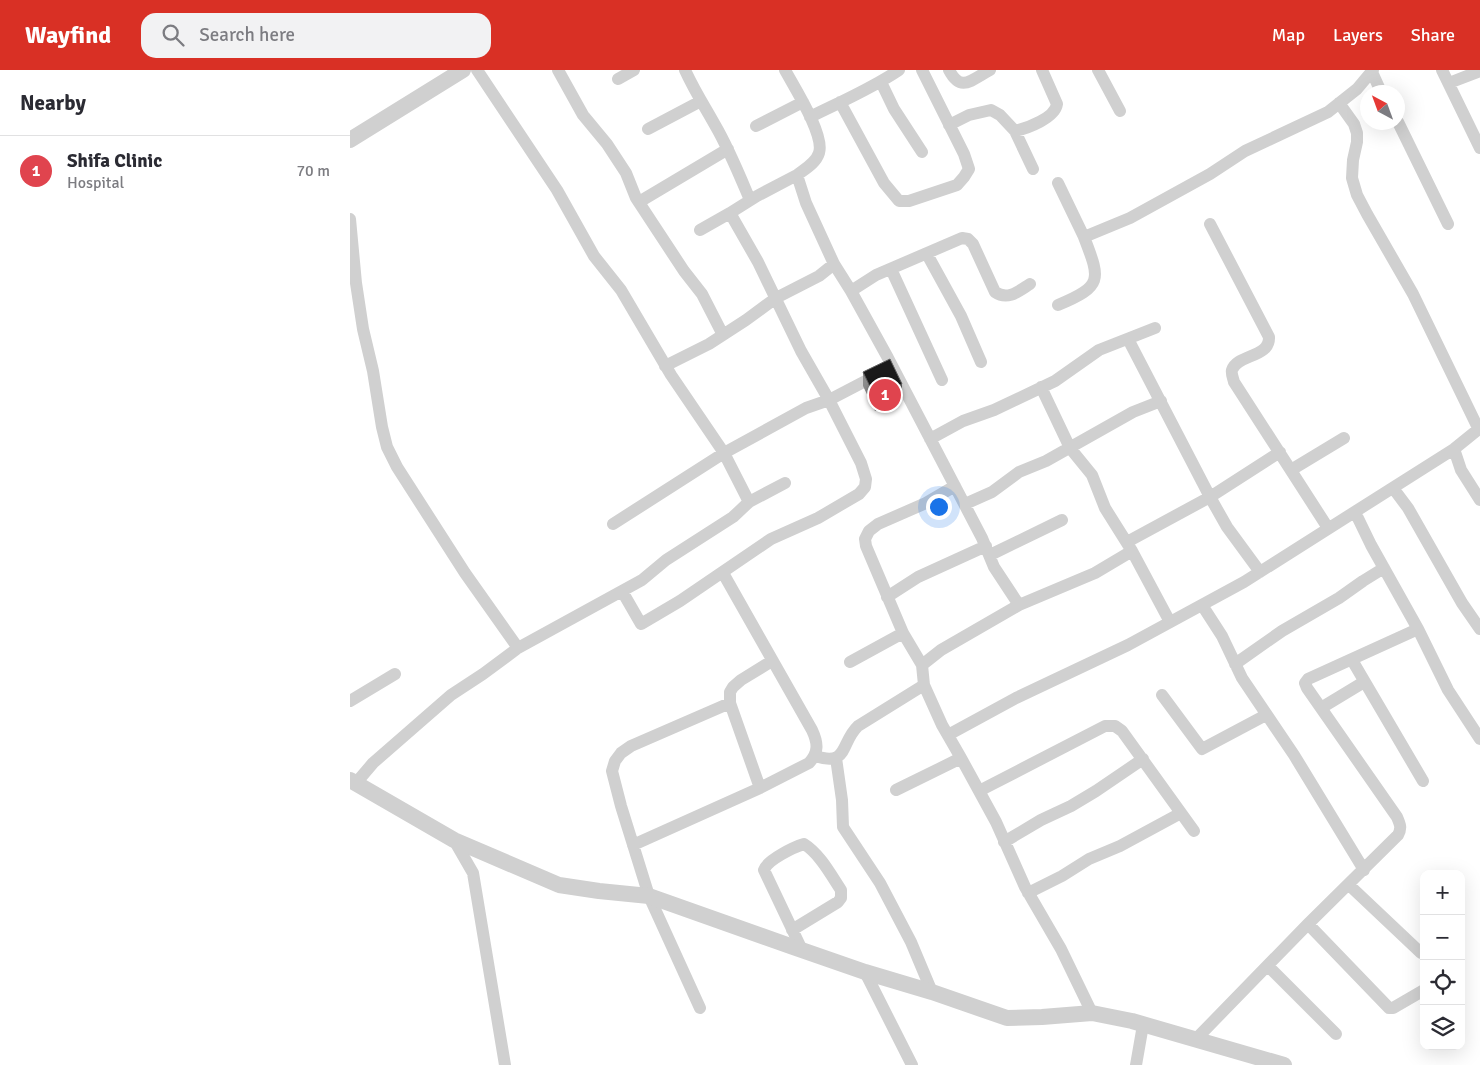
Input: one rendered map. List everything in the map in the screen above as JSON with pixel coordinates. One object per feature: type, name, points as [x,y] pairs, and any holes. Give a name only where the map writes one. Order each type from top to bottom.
[{"type":"street","points":[[350,140],[463,70]]},
{"type":"street","points":[[477,70],[557,190],[594,256],[621,290],[665,366],[724,453],[749,502]]},
{"type":"street","points":[[558,70],[583,115],[626,173],[639,202],[684,271],[702,294],[723,335]]},
{"type":"street","points":[[618,80],[634,70]]},
{"type":"street","points":[[685,70],[693,88],[728,149],[750,200]]},
{"type":"street","points":[[700,230],[797,175],[819,155],[819,138],[786,70]]},
{"type":"street","points":[[810,117],[881,82],[899,70]]},
{"type":"street","points":[[840,102],[884,183],[899,201],[909,201],[957,185],[969,169],[964,154],[922,70]]},
{"type":"street","points":[[949,70],[954,80],[960,83],[965,83],[990,70]]},
{"type":"street","points":[[1015,131],[1028,128],[1056,110],[1055,98],[1042,70]]},
{"type":"street","points":[[1098,70],[1120,111]]},
{"type":"street","points":[[1442,70],[1480,148]]},
{"type":"street","points":[[1084,237],[1130,218],[1210,174],[1245,151],[1328,112],[1357,89],[1373,71],[1378,85]]},
{"type":"street","points":[[1449,83],[1480,71]]},
{"type":"street","points":[[881,82],[894,109],[922,152]]},
{"type":"street","points":[[648,129],[701,101]]},
{"type":"street","points":[[756,126],[803,102]]},
{"type":"street","points":[[948,736],[1016,698],[1128,646],[1260,572],[1454,449],[1479,428],[1413,294],[1357,195],[1352,178],[1357,133],[1354,124],[1339,103]]},
{"type":"street","points":[[949,124],[969,115],[991,110],[1000,115],[1015,131],[1033,169]]},
{"type":"street","points":[[1402,130],[1448,224]]},
{"type":"street","points":[[639,202],[728,149]]},
{"type":"street","points":[[797,175],[806,203],[834,264],[893,367],[965,504],[994,567],[1019,605]]},
{"type":"street","points":[[1058,184],[1084,237],[1094,263],[1096,277],[1094,285],[1084,293],[1058,305]]},
{"type":"street","points":[[622,591],[641,624],[723,573],[771,539],[818,518],[859,494],[865,487],[866,479],[861,463],[829,400],[801,351],[758,262],[730,213]]},
{"type":"street","points":[[350,220],[356,283],[363,329],[387,447],[397,467],[465,573],[518,648]]},
{"type":"street","points":[[1210,224],[1269,337],[1266,348],[1234,367],[1232,371],[1234,382],[1328,528]]},
{"type":"street","points":[[851,291],[876,275],[962,238],[968,239],[981,258],[996,292],[1000,296],[1006,297],[1030,284]]},
{"type":"street","points":[[927,254],[960,316],[981,362]]},
{"type":"street","points":[[665,366],[709,344],[776,298],[819,276],[834,264]]},
{"type":"street","points":[[891,269],[942,380]]},
{"type":"street","points":[[930,439],[963,421],[994,410],[1054,381],[1099,350],[1155,328]]},
{"type":"street","points":[[1128,339],[1210,497],[1227,527],[1260,572]]},
{"type":"street","points":[[613,524],[724,453],[806,408],[829,400],[893,367]]},
{"type":"street","points":[[1041,387],[1070,448],[1092,475],[1105,508],[1130,547],[1170,622]]},
{"type":"street","points":[[965,504],[992,492],[1019,472],[1046,461],[1133,412],[1161,401]]},
{"type":"street","points":[[1291,470],[1344,438]]},
{"type":"street","points":[[1454,449],[1461,470],[1480,500]]},
{"type":"street","points":[[922,665],[949,646],[1019,605],[1095,572],[1130,547],[1280,452]]},
{"type":"street","points":[[785,484],[749,502],[733,516],[666,560],[642,580],[518,648],[452,695],[353,781],[454,840],[559,885],[649,896],[865,972],[932,992],[1006,1018],[1042,1017],[1092,1012],[1132,1021],[1284,1065]]},
{"type":"street","points":[[955,486],[926,503],[878,524],[869,531],[865,539],[866,546],[903,633],[922,665],[924,685],[948,736],[979,791],[1028,892],[1061,949],[1092,1012]]},
{"type":"street","points":[[1393,488],[1408,508],[1462,603],[1480,630]]},
{"type":"street","points":[[1355,512],[1418,629],[1448,690],[1480,739]]},
{"type":"street","points":[[887,597],[918,577],[988,551],[1062,520]]},
{"type":"street","points":[[1235,664],[1282,631],[1339,598],[1384,568]]},
{"type":"street","points":[[633,845],[760,788],[809,763],[815,756],[817,740],[812,730],[723,573]]},
{"type":"street","points":[[1202,605],[1222,636],[1242,678],[1298,762],[1364,870]]},
{"type":"street","points":[[1196,1039],[1308,924],[1364,870],[1401,830],[1400,824],[1305,683],[1308,679],[1418,629]]},
{"type":"street","points":[[850,662],[903,633]]},
{"type":"street","points":[[1352,660],[1423,781]]},
{"type":"street","points":[[760,788],[730,703],[730,692],[741,680],[772,661]]},
{"type":"street","points":[[350,701],[395,674]]},
{"type":"street","points":[[1321,708],[1364,682]]},
{"type":"street","points":[[815,756],[828,760],[836,758],[846,747],[851,732],[858,726],[924,685]]},
{"type":"street","points":[[1162,695],[1202,749],[1266,715]]},
{"type":"street","points":[[700,1008],[649,896],[621,806],[612,770],[614,761],[630,746],[730,703]]},
{"type":"street","points":[[979,791],[1105,726],[1116,726],[1122,730],[1194,831]]},
{"type":"street","points":[[836,758],[842,800],[843,826],[880,883],[911,942],[932,992]]},
{"type":"street","points":[[896,790],[961,758]]},
{"type":"street","points":[[1004,842],[1041,820],[1080,801],[1143,759]]},
{"type":"street","points":[[1028,892],[1181,813]]},
{"type":"street","points":[[454,840],[474,873],[505,1065]]},
{"type":"street","points":[[792,930],[838,902],[842,894],[824,864],[804,844],[768,863],[764,870],[792,930],[802,950]]},
{"type":"street","points":[[1349,885],[1420,952]]},
{"type":"street","points":[[1308,924],[1389,1008],[1393,1008],[1420,992]]},
{"type":"street","points":[[1268,966],[1336,1034]]},
{"type":"street","points":[[865,972],[912,1065]]},
{"type":"street","points":[[1136,1065],[1143,1025]]},
{"type":"building","points":[[890,359],[902,384],[875,397],[863,372]]},
{"type":"place","name":"Shifa Clinic","points":[[885,395]]}]
